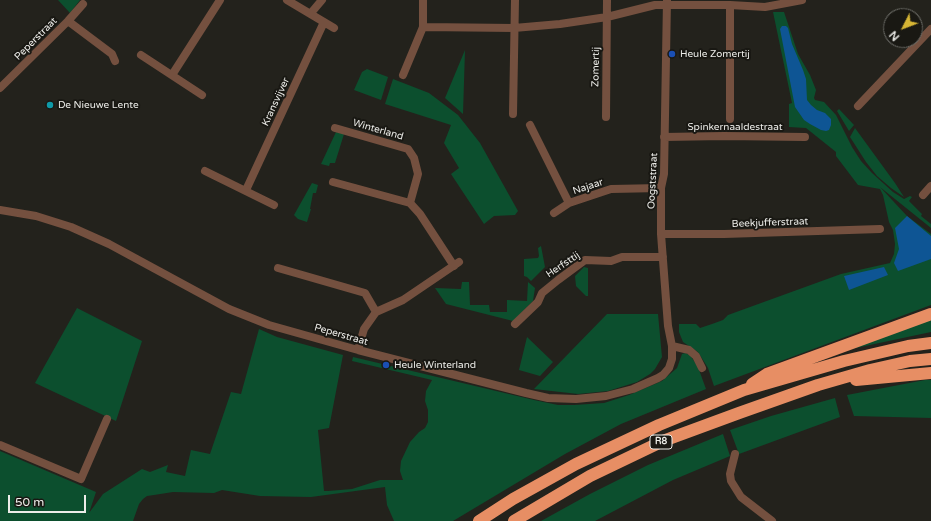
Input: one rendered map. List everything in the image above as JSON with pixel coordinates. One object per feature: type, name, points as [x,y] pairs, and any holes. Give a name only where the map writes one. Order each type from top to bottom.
[{"type":"highway","points":[[744,390],[767,374],[931,314]]},
{"type":"highway","name":"R8","points":[[479,521],[513,499],[576,464],[659,424],[744,390],[844,361],[908,346],[931,343]]},
{"type":"highway","name":"R8","points":[[514,521],[590,476],[663,441],[818,385],[870,370],[931,358]]},
{"type":"highway","points":[[818,385],[890,376],[931,373]]},
{"type":"street","points":[[172,75],[220,0]]},
{"type":"street","points":[[286,0],[311,13],[334,28]]},
{"type":"street","points":[[311,13],[322,0]]},
{"type":"street","points":[[403,75],[424,27],[423,0]]},
{"type":"street","points":[[513,114],[515,0]]},
{"type":"street","name":"Zomertij","points":[[606,117],[607,0]]},
{"type":"street","points":[[424,27],[514,28],[560,24],[607,17],[667,3],[765,7],[802,0]]},
{"type":"street","name":"Oogststraat","points":[[667,3],[664,174],[660,188],[661,234],[668,326],[672,346]]},
{"type":"street","name":"Peperstraat","points":[[0,88],[68,21],[83,4]]},
{"type":"street","points":[[730,6],[730,119]]},
{"type":"street","name":"Peperstraat","points":[[68,21],[112,54],[116,61]]},
{"type":"street","name":"Kransvijver","points":[[246,190],[324,22]]},
{"type":"street","points":[[858,106],[931,29]]},
{"type":"street","points":[[141,55],[202,95]]},
{"type":"street","name":"Najaar","points":[[530,125],[569,203]]},
{"type":"street","name":"Winterland","points":[[335,128],[408,150],[414,158],[418,174],[410,202]]},
{"type":"street","name":"Spinkernaaldestraat","points":[[664,137],[806,137]]},
{"type":"street","points":[[205,171],[274,204]]},
{"type":"street","points":[[333,182],[410,202],[456,264],[403,300],[376,312],[364,329],[358,350]]},
{"type":"street","points":[[923,195],[931,186]]},
{"type":"street","name":"Najaar","points":[[554,213],[569,203],[611,189],[660,188]]},
{"type":"street","name":"Peperstraat","points":[[0,210],[36,216],[71,227],[109,244],[229,309],[269,325],[358,350],[548,398],[576,400],[606,396],[633,389],[658,378],[669,368],[672,359],[672,346]]},
{"type":"street","name":"Beekjufferstraat","points":[[661,234],[724,234],[880,229]]},
{"type":"street","name":"Herfsttij","points":[[515,324],[538,302],[542,293],[585,260],[612,261],[622,257],[663,257]]},
{"type":"street","points":[[278,268],[365,293],[376,312]]},
{"type":"street","points":[[672,346],[689,350],[696,356],[702,368]]},
{"type":"street","points":[[0,445],[81,479],[107,419]]},
{"type":"street","points":[[735,454],[730,474],[731,481],[741,497],[772,521]]},
{"type":"green space","points":[[58,0],[80,0],[70,13]]},
{"type":"green space","points":[[773,12],[784,12],[798,54],[810,75],[816,90],[815,100],[824,102],[836,115],[852,147],[861,161],[872,173],[893,192],[904,199],[910,196],[912,197],[909,201],[922,214],[921,216],[931,224],[931,228],[880,187],[907,216],[931,234],[931,305],[714,386],[708,368],[698,352],[683,342],[679,332],[679,324],[696,324],[700,328],[723,320],[728,315],[841,274],[890,263],[894,254],[895,244],[893,230],[889,222],[883,195],[880,189],[858,185],[836,156],[836,152],[806,128],[789,127],[789,104],[792,103]]},
{"type":"green space","points":[[465,50],[463,114],[445,98]]},
{"type":"green space","points":[[367,69],[388,77],[381,100],[354,90],[362,72]]},
{"type":"green space","points":[[393,79],[429,93],[458,115],[480,143],[518,211],[515,215],[494,216],[484,224],[451,174],[459,168],[444,143],[451,125],[385,104]]},
{"type":"green space","points":[[839,109],[854,125],[849,131],[837,111]]},
{"type":"green space","points":[[855,128],[904,197],[877,176],[866,162],[850,137]]},
{"type":"green space","points":[[336,132],[344,134],[335,163],[330,163],[329,166],[321,164]]},
{"type":"green space","points":[[312,183],[318,185],[316,193],[313,193],[311,209],[307,222],[298,219],[294,215]]},
{"type":"green space","points":[[541,246],[545,267],[531,281],[524,276],[524,259],[538,258],[538,248]]},
{"type":"green space","points":[[584,267],[588,268],[588,296],[586,296],[576,286],[575,276]]},
{"type":"green space","points":[[462,282],[469,282],[470,305],[489,305],[490,312],[507,312],[507,300],[527,301],[528,282],[535,288],[533,301],[513,321],[446,304],[435,288],[461,289]]},
{"type":"green space","points":[[77,308],[142,341],[116,421],[35,383]]},
{"type":"green space","points":[[607,314],[658,314],[662,357],[655,369],[637,382],[608,391],[578,394],[534,389]]},
{"type":"green space","points":[[931,318],[931,332],[837,352]]},
{"type":"green space","points":[[259,329],[277,337],[343,355],[329,428],[318,430],[324,491],[352,489],[380,480],[403,480],[400,471],[401,461],[410,442],[425,428],[428,422],[428,410],[425,401],[426,391],[432,380],[352,361],[353,357],[534,400],[558,405],[574,405],[604,403],[629,395],[662,381],[677,368],[682,354],[685,353],[690,355],[698,367],[706,389],[621,424],[565,454],[453,521],[394,521],[387,505],[385,487],[311,497],[260,496],[222,490],[214,493],[173,492],[147,496],[139,504],[133,521],[0,521],[0,451],[96,492],[89,513],[103,494],[142,469],[150,472],[168,465],[166,472],[185,476],[191,450],[210,454],[231,392],[241,394]]},
{"type":"green space","points":[[527,337],[553,362],[540,376],[519,370]]},
{"type":"green space","points":[[931,380],[931,418],[854,416],[847,395]]},
{"type":"green space","points":[[835,398],[840,417],[739,454],[730,430],[771,416]]},
{"type":"green space","points":[[723,434],[730,456],[673,480],[595,521],[541,521],[590,494],[648,465]]},
{"type":"water","points":[[782,26],[786,26],[788,28],[792,44],[803,70],[806,79],[807,100],[817,110],[825,113],[831,119],[829,130],[821,130],[804,120],[795,107],[780,29]]},
{"type":"water","points":[[907,216],[931,236],[931,259],[898,271],[894,263],[899,249],[895,228]]},
{"type":"water","points":[[884,267],[888,275],[849,290],[844,276]]},
{"type":"place","name":"Heule Zomertij","points":[[672,54]]},
{"type":"place","name":"De Nieuwe Lente","points":[[50,105]]},
{"type":"place","name":"Heule Winterland","points":[[386,365]]}]
